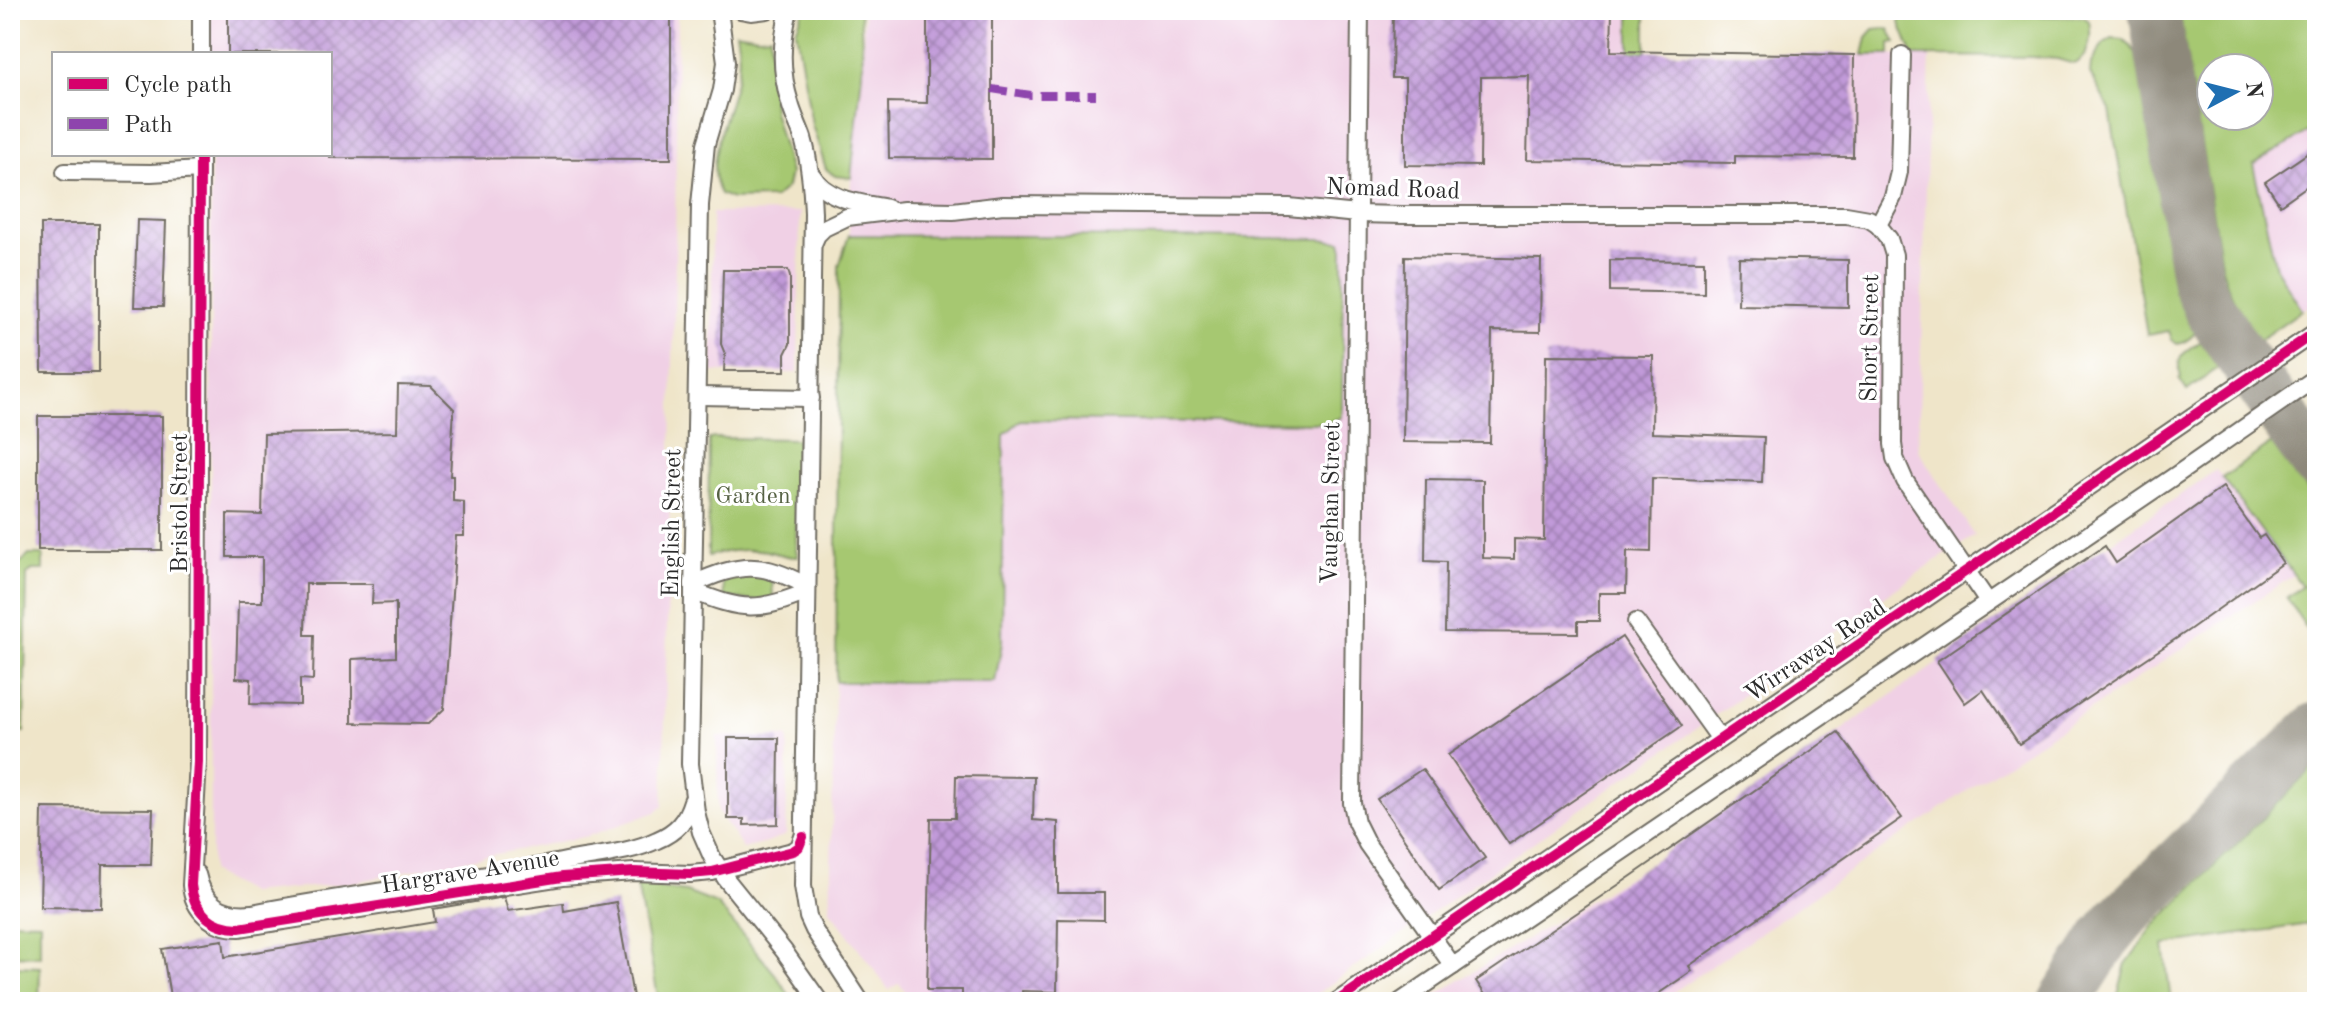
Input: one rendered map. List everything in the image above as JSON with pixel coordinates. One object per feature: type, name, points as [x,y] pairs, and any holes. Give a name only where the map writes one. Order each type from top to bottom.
[{"type":"street","points":[[201,10],[201,52]]},
{"type":"street","name":"English Street","points":[[719,10],[726,62],[704,162],[700,221],[690,764],[693,798],[706,845],[720,870],[820,1002]]},
{"type":"street","points":[[740,10],[767,10]]},
{"type":"street","points":[[789,10],[782,42],[782,69],[810,171],[813,244],[803,886],[808,917],[858,1001]]},
{"type":"street","name":"Vaughan Street","points":[[1360,10],[1352,803],[1356,822],[1367,844],[1453,966]]},
{"type":"street","points":[[1878,225],[1893,197],[1899,172],[1902,55]]},
{"type":"street","points":[[65,172],[151,173],[200,162]]},
{"type":"street","name":"Bristol Street","points":[[194,853],[198,762],[200,162]]},
{"type":"street","name":"Nomad Road","points":[[810,171],[820,186],[833,194],[904,210],[953,211],[1036,205],[1289,207],[1357,214],[1846,215],[1869,219],[1878,225]]},
{"type":"street","name":"Nomad Road","points":[[813,244],[820,231],[836,221],[904,210]]},
{"type":"street","name":"Short Street","points":[[1878,225],[1889,239],[1894,255],[1892,434],[1895,458],[1905,481],[1988,602]]},
{"type":"street","name":"Wirraway Road","points":[[1336,1002],[2317,331]]},
{"type":"street","points":[[1400,1002],[2317,377]]},
{"type":"street","points":[[698,396],[811,398]]},
{"type":"street","points":[[693,588],[722,572],[753,567],[777,571],[807,589]]},
{"type":"street","points":[[693,588],[724,604],[745,608],[774,605],[807,589]]},
{"type":"street","points":[[1636,622],[1720,739]]},
{"type":"street","name":"Hargrave Avenue","points":[[194,853],[199,884],[205,898],[217,909],[236,914],[252,913],[633,849],[658,840],[680,825],[689,812],[693,798]]},
{"type":"street","name":"Hargrave Avenue","points":[[194,853],[191,885],[196,905],[210,919],[231,928],[562,877],[634,872],[698,874],[793,851],[799,847],[803,837]]},
{"type":"shaded area","points":[[210,10],[677,10],[675,268],[663,806],[656,812],[588,836],[350,883],[249,893],[211,872],[211,156],[332,156],[332,52],[210,52]]},
{"type":"shaded area","points":[[864,10],[1630,10],[1630,51],[1930,56],[1918,450],[1975,536],[1305,1002],[912,1002],[899,983],[889,990],[830,910],[838,563],[839,266],[849,235],[851,178],[863,63]]},
{"type":"shaded area","points":[[2317,126],[2317,306],[2314,303],[2302,310],[2276,268],[2253,165]]},
{"type":"shaded area","points":[[800,212],[798,373],[712,372],[712,213]]},
{"type":"shaded area","points":[[2216,470],[2294,575],[1984,779],[1659,1002],[1424,1002],[1641,869]]},
{"type":"shaded area","points":[[717,736],[788,737],[786,835],[743,849],[718,811]]},
{"type":"green space","points":[[804,10],[860,10],[863,63],[851,178],[835,176],[826,169],[812,125],[796,30]]},
{"type":"green space","points":[[1630,10],[1646,10],[1646,52],[1630,52]]},
{"type":"green space","points":[[2179,10],[2317,10],[2317,126],[2253,165],[2276,268],[2302,310],[2258,341],[2227,285],[2199,132],[2275,132],[2275,52],[2195,52],[2195,107]]},
{"type":"green space","points":[[1903,13],[2084,17],[2089,21],[2090,40],[2084,56],[2074,64],[2032,57],[1913,56],[1900,23]]},
{"type":"green space","points":[[1874,29],[1889,29],[1896,42],[1890,43],[1890,55],[1863,55],[1867,37]]},
{"type":"green space","points":[[736,32],[770,35],[773,110],[790,173],[787,187],[775,198],[732,199],[720,194],[715,181],[716,152],[738,71]]},
{"type":"green space","points":[[2112,38],[2123,39],[2132,49],[2144,66],[2152,86],[2182,285],[2198,327],[2190,338],[2177,344],[2169,331],[2147,335],[2110,110],[2090,74],[2091,63],[2103,44]]},
{"type":"green space","points":[[849,235],[1341,241],[1342,417],[1327,423],[1021,420],[1004,435],[1002,643],[995,682],[836,682],[839,266]]},
{"type":"green space","points":[[2200,342],[2207,343],[2223,364],[2187,391],[2179,379],[2180,360],[2185,352]]},
{"type":"green space","name":"Garden","points":[[709,439],[797,439],[798,557],[752,550],[708,556]]},
{"type":"green space","points":[[2274,442],[2317,503],[2317,645],[2287,598],[2302,586],[2222,478]]},
{"type":"green space","points":[[29,555],[43,555],[43,570],[32,570],[27,575],[24,732],[10,732],[10,564],[19,564]]},
{"type":"green space","points":[[737,574],[772,576],[773,599],[755,601],[724,597],[723,578]]},
{"type":"green space","points":[[2317,764],[2317,923],[2164,945],[2171,1002],[2116,1002],[2126,964],[2153,927]]},
{"type":"green space","points":[[637,885],[686,892],[717,904],[776,975],[794,1002],[659,1002]]},
{"type":"green space","points":[[10,921],[40,922],[40,956],[10,955]]},
{"type":"green space","points":[[10,966],[40,967],[39,1002],[10,1002]]},
{"type":"building","points":[[228,10],[671,10],[671,159],[330,158],[332,52],[228,52]]},
{"type":"building","points":[[927,10],[992,10],[992,159],[889,158],[888,102],[927,103]]},
{"type":"building","points":[[1393,10],[1612,10],[1611,51],[1854,55],[1853,157],[1735,156],[1735,163],[1527,160],[1529,76],[1481,77],[1480,166],[1405,165],[1405,78],[1392,78]]},
{"type":"building","points":[[2317,147],[2317,179],[2280,205],[2265,182]]},
{"type":"building","points":[[137,220],[166,221],[163,307],[134,307]]},
{"type":"building","points":[[41,224],[99,224],[99,372],[42,372]]},
{"type":"building","points":[[1405,256],[1541,259],[1540,332],[1492,331],[1490,443],[1403,442]]},
{"type":"building","points":[[1739,258],[1848,260],[1848,307],[1738,305]]},
{"type":"building","points":[[1610,260],[1704,261],[1704,293],[1610,291]]},
{"type":"building","points":[[723,270],[788,270],[790,344],[785,354],[785,371],[724,371],[725,354],[721,344]]},
{"type":"building","points":[[1546,355],[1653,356],[1652,433],[1764,437],[1762,482],[1652,478],[1651,552],[1627,551],[1626,593],[1599,593],[1599,621],[1578,621],[1578,633],[1445,632],[1446,562],[1425,561],[1426,479],[1483,480],[1483,558],[1514,559],[1514,539],[1544,540]]},
{"type":"building","points":[[398,385],[431,386],[454,409],[450,476],[453,476],[453,501],[464,502],[464,536],[456,536],[444,709],[428,724],[352,723],[352,659],[396,657],[396,603],[372,604],[373,584],[306,584],[305,635],[314,635],[313,680],[300,679],[300,705],[250,704],[251,679],[236,678],[238,602],[262,602],[262,557],[227,557],[227,514],[262,515],[264,434],[397,432]]},
{"type":"building","points":[[38,416],[162,416],[162,550],[38,550]]},
{"type":"building","points":[[2223,487],[2259,538],[2264,535],[2283,563],[2019,744],[1983,690],[1965,703],[1937,661],[2105,546],[2116,563]]},
{"type":"building","points":[[1622,637],[1682,726],[1509,844],[1448,755]]},
{"type":"building","points":[[1838,732],[1902,818],[1689,966],[1692,971],[1646,1002],[1490,1002],[1476,981]]},
{"type":"building","points":[[728,738],[779,738],[778,824],[744,825],[744,819],[728,819]]},
{"type":"building","points":[[1422,769],[1485,858],[1439,890],[1377,799]]},
{"type":"building","points":[[956,776],[1034,777],[1033,820],[1058,822],[1058,893],[1104,893],[1104,920],[1058,919],[1057,992],[1022,991],[1022,1002],[962,1002],[962,990],[927,990],[931,818],[955,818]]},
{"type":"building","points":[[42,808],[153,809],[151,865],[102,865],[101,908],[40,907]]},
{"type":"building","points":[[504,897],[508,911],[563,903],[564,911],[616,902],[634,1002],[171,1002],[162,949],[223,940],[225,957],[435,922],[433,909]]},
{"type":"taxiway","points":[[2154,10],[2198,284],[2234,347],[2317,464]]},
{"type":"taxiway","points":[[2064,1002],[2120,920],[2317,728]]},
{"type":"marked path","points":[[992,89],[1031,95],[1096,95]]},
{"type":"cycle path","points":[[200,156],[198,762],[191,885],[200,910],[221,925],[239,928],[562,877],[634,872],[712,872],[793,851],[799,847],[803,837]]},
{"type":"cycle path","points":[[1336,1002],[2317,331]]}]
